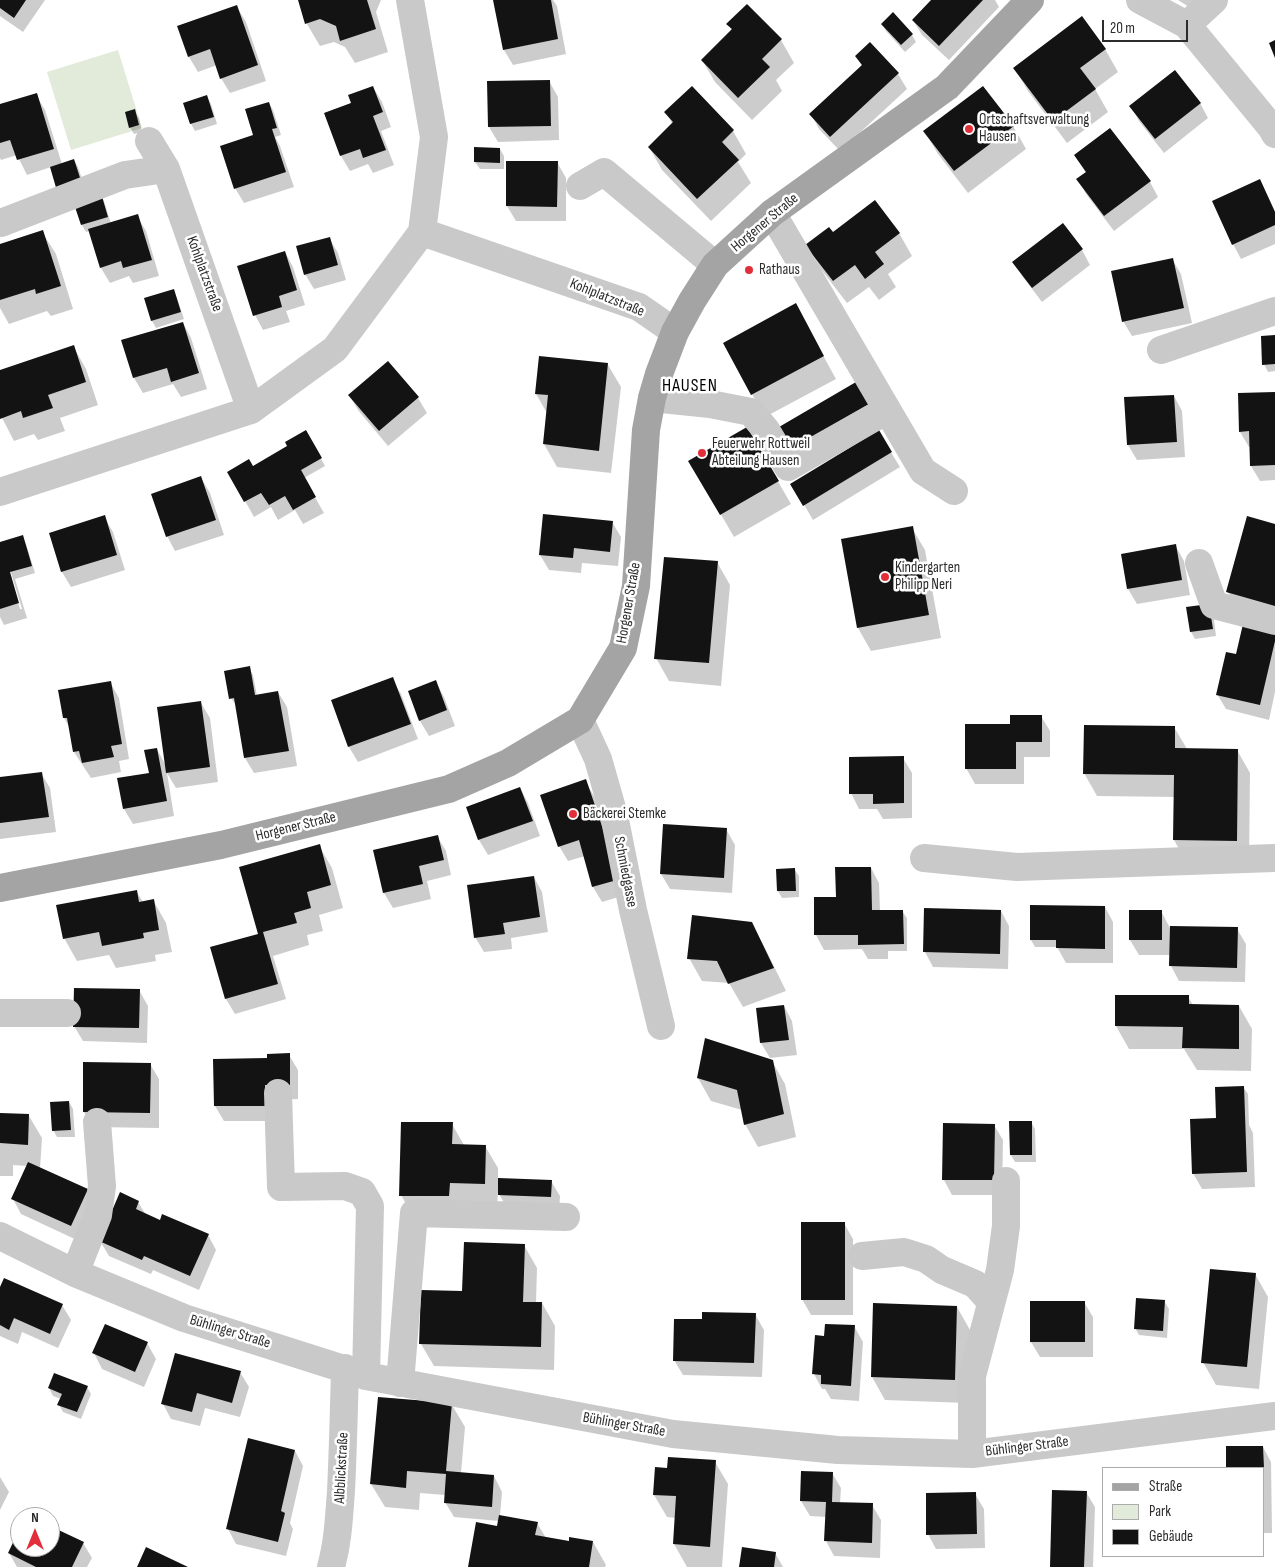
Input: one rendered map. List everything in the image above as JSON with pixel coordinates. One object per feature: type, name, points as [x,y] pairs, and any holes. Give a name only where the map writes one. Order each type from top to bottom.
[{"type":"main road","name":"Horgener Straße","points":[[0,888],[221,846],[449,789],[508,763],[580,720],[623,648],[636,586],[646,430],[658,374],[674,332],[715,265],[772,213],[947,87],[1030,0]]},
{"type":"street","points":[[0,492],[251,410],[335,350],[422,232],[434,137],[410,0]]},
{"type":"street","points":[[1140,0],[1187,24],[1275,134]]},
{"type":"street","points":[[1187,24],[1214,0]]},
{"type":"street","name":"Kohlplatzstraße","points":[[149,141],[166,169],[251,410]]},
{"type":"street","points":[[1,223],[125,175],[166,169]]},
{"type":"street","points":[[580,186],[604,172],[715,265]]},
{"type":"street","points":[[772,213],[923,471],[954,491]]},
{"type":"street","name":"Kohlplatzstraße","points":[[422,232],[639,307],[674,332]]},
{"type":"street","points":[[1161,350],[1275,311]]},
{"type":"street","points":[[652,398],[710,404],[750,412],[766,430],[788,467],[887,410]]},
{"type":"street","points":[[1199,563],[1214,605],[1275,621]]},
{"type":"street","name":"Schmiedgasse","points":[[580,720],[598,759],[614,815],[635,919],[661,1026]]},
{"type":"street","points":[[924,858],[1017,867],[1275,858]]},
{"type":"street","points":[[0,1013],[67,1013]]},
{"type":"street","name":"Albblickstraße","points":[[278,1093],[281,1187],[344,1186],[362,1192],[370,1206],[355,1372],[343,1452],[339,1523],[331,1567]]},
{"type":"street","points":[[75,1274],[98,1215],[102,1186],[97,1122]]},
{"type":"street","points":[[972,1454],[972,1376],[1000,1270],[1006,1226],[1006,1181]]},
{"type":"street","points":[[400,1383],[414,1213],[566,1217]]},
{"type":"street","name":"Bühlinger Straße","points":[[0,1236],[75,1274],[184,1318],[355,1372],[400,1383],[673,1434],[838,1450],[972,1454],[1275,1416]]},
{"type":"street","points":[[862,1256],[904,1252],[926,1259],[942,1270],[975,1284],[991,1302]]},
{"type":"green space","points":[[118,50],[142,128],[71,150],[47,72]]},
{"type":"building","points":[[0,0],[26,0],[14,18],[0,8]]},
{"type":"building","points":[[298,0],[367,0],[376,29],[340,41],[336,26],[320,19],[305,24]]},
{"type":"building","points":[[493,0],[551,0],[558,39],[503,50]]},
{"type":"building","points":[[931,0],[983,0],[939,46],[912,20]]},
{"type":"building","points":[[747,4],[782,39],[762,59],[770,67],[738,98],[701,60],[732,29],[726,24]]},
{"type":"building","points":[[237,5],[258,65],[220,79],[210,49],[188,57],[177,26]]},
{"type":"building","points":[[893,12],[913,34],[901,45],[881,24]]},
{"type":"building","points":[[1082,16],[1106,49],[1080,68],[1096,89],[1053,121],[1013,68]]},
{"type":"building","points":[[1275,40],[1275,58],[1269,43]]},
{"type":"building","points":[[870,42],[899,73],[830,137],[809,114],[862,65],[855,56]]},
{"type":"building","points":[[1175,70],[1201,103],[1155,139],[1129,106]]},
{"type":"building","points":[[550,80],[551,126],[488,127],[487,81]]},
{"type":"building","points":[[373,86],[383,112],[373,116],[386,150],[363,158],[360,149],[340,156],[324,113],[351,103],[348,95]]},
{"type":"building","points":[[692,86],[734,130],[722,142],[739,160],[697,199],[648,147],[673,122],[664,112]]},
{"type":"building","name":"Ortschaftsverwaltung Hausen","points":[[983,86],[1014,126],[954,171],[923,131]]},
{"type":"building","points":[[37,93],[54,149],[17,160],[10,140],[0,143],[0,104]]},
{"type":"building","points":[[207,95],[214,117],[190,124],[183,103]]},
{"type":"building","points":[[269,102],[277,128],[272,129],[286,172],[234,189],[220,146],[253,135],[245,109]]},
{"type":"building","points":[[135,109],[139,125],[129,128],[125,112]]},
{"type":"building","points":[[1110,128],[1151,181],[1104,216],[1076,179],[1086,172],[1074,155]]},
{"type":"building","points":[[474,147],[500,148],[500,163],[474,162]]},
{"type":"building","points":[[74,159],[82,184],[57,191],[50,167]]},
{"type":"building","points":[[506,161],[558,161],[557,207],[506,206]]},
{"type":"building","points":[[1260,179],[1275,212],[1275,225],[1232,245],[1212,201]]},
{"type":"building","points":[[101,193],[108,217],[81,225],[73,201]]},
{"type":"building","points":[[875,200],[900,233],[875,252],[884,264],[865,279],[855,265],[833,281],[805,245],[829,227],[833,232]]},
{"type":"building","points":[[138,214],[152,260],[123,268],[121,261],[100,268],[88,229]]},
{"type":"building","points":[[1063,223],[1083,249],[1032,288],[1012,262]]},
{"type":"building","points":[[43,230],[61,286],[36,294],[35,289],[0,300],[0,244]]},
{"type":"building","points":[[330,237],[338,265],[304,275],[296,246]]},
{"type":"building","points":[[285,251],[297,290],[279,296],[282,307],[253,316],[237,266]]},
{"type":"building","points":[[1173,258],[1184,308],[1122,322],[1111,271]]},
{"type":"building","points":[[174,289],[181,312],[151,321],[144,298]]},
{"type":"building","points":[[796,303],[824,356],[751,395],[723,343]]},
{"type":"building","points":[[183,322],[199,373],[171,382],[167,368],[133,378],[121,340]]},
{"type":"building","points":[[1275,335],[1275,364],[1262,365],[1261,336]]},
{"type":"building","points":[[74,345],[86,382],[48,395],[53,408],[23,418],[21,411],[0,419],[0,370]]},
{"type":"building","points":[[539,356],[608,363],[599,451],[543,444],[548,395],[535,394]]},
{"type":"building","points":[[388,361],[419,397],[379,431],[348,395]]},
{"type":"building","points":[[856,382],[869,404],[791,448],[779,427]]},
{"type":"building","points":[[1275,392],[1275,465],[1250,466],[1249,431],[1239,432],[1238,393]]},
{"type":"building","points":[[1174,395],[1177,442],[1127,445],[1124,397]]},
{"type":"building","points":[[747,427],[779,481],[720,515],[688,461]]},
{"type":"building","points":[[306,430],[322,458],[301,470],[316,497],[293,510],[285,496],[269,505],[261,493],[244,502],[227,472],[249,459],[253,466],[287,446],[285,442]]},
{"type":"building","points":[[879,430],[892,452],[803,506],[790,484]]},
{"type":"building","points":[[201,476],[216,520],[166,537],[151,494]]},
{"type":"building","points":[[543,514],[613,521],[610,552],[574,548],[573,558],[539,555]]},
{"type":"building","points":[[105,515],[117,555],[61,572],[49,533]]},
{"type":"building","points":[[1247,516],[1275,524],[1275,606],[1226,592]]},
{"type":"building","name":"Kindergarten Philipp Neri","points":[[913,526],[929,615],[857,628],[841,539]]},
{"type":"building","points":[[23,535],[32,566],[10,572],[19,603],[0,609],[0,542]]},
{"type":"building","points":[[1176,544],[1182,580],[1127,589],[1121,554]]},
{"type":"building","points":[[664,557],[718,561],[709,663],[654,659]]},
{"type":"building","points":[[1209,604],[1213,629],[1190,632],[1186,607]]},
{"type":"building","points":[[1243,624],[1275,631],[1275,641],[1260,705],[1216,695],[1226,652],[1236,654]]},
{"type":"building","points":[[250,666],[255,695],[278,691],[289,751],[244,758],[234,698],[229,699],[224,671]]},
{"type":"building","points":[[393,677],[411,724],[348,747],[331,700]]},
{"type":"building","points":[[436,680],[447,710],[419,721],[408,691]]},
{"type":"building","points":[[111,681],[122,744],[111,746],[114,757],[82,763],[79,751],[73,752],[67,718],[63,718],[58,690]]},
{"type":"building","points":[[201,701],[210,767],[166,773],[157,707]]},
{"type":"building","points":[[1010,715],[1042,715],[1042,742],[1016,742],[1016,769],[965,769],[965,724],[1010,724]]},
{"type":"building","points":[[1084,725],[1175,726],[1175,748],[1238,749],[1237,841],[1173,840],[1174,775],[1083,774]]},
{"type":"building","points":[[157,748],[167,801],[123,809],[117,778],[149,773],[144,750]]},
{"type":"building","points":[[904,756],[904,803],[873,804],[873,794],[849,794],[849,757]]},
{"type":"building","points":[[42,772],[49,817],[0,823],[0,777]]},
{"type":"building","points":[[586,779],[604,832],[617,880],[592,887],[579,840],[558,847],[540,795]]},
{"type":"building","points":[[520,787],[533,821],[478,840],[466,807]]},
{"type":"building","points":[[663,824],[727,828],[724,878],[660,874]]},
{"type":"building","points":[[438,835],[444,860],[419,866],[423,884],[383,893],[373,850]]},
{"type":"building","points":[[320,844],[331,885],[307,892],[311,908],[294,913],[297,923],[263,932],[278,984],[225,999],[210,947],[258,934],[239,867]]},
{"type":"building","points":[[835,867],[871,867],[872,910],[903,910],[904,944],[858,945],[858,935],[814,935],[814,897],[836,897]]},
{"type":"building","points":[[795,868],[796,891],[777,891],[776,869]]},
{"type":"building","points":[[534,876],[540,917],[503,923],[505,934],[474,938],[467,885]]},
{"type":"building","points":[[137,890],[139,902],[154,899],[159,930],[143,933],[144,938],[102,946],[99,932],[63,939],[56,905]]},
{"type":"building","points":[[1030,905],[1105,906],[1105,949],[1056,948],[1056,940],[1030,940]]},
{"type":"building","points":[[924,908],[1001,910],[1000,954],[923,952]]},
{"type":"building","points":[[1129,910],[1162,910],[1162,940],[1129,940]]},
{"type":"building","points":[[692,915],[752,922],[774,968],[728,984],[717,961],[687,959]]},
{"type":"building","points":[[1170,926],[1238,927],[1237,968],[1169,966]]},
{"type":"building","points":[[74,988],[140,989],[139,1028],[73,1027]]},
{"type":"building","points":[[1115,995],[1189,995],[1189,1004],[1239,1005],[1239,1049],[1182,1048],[1183,1027],[1115,1026]]},
{"type":"building","points":[[784,1005],[789,1040],[760,1043],[756,1008]]},
{"type":"building","points":[[705,1038],[773,1060],[784,1114],[744,1125],[737,1090],[697,1078]]},
{"type":"building","points":[[290,1053],[290,1085],[265,1085],[265,1106],[214,1106],[213,1059],[267,1058],[267,1054]]},
{"type":"building","points":[[83,1062],[151,1063],[150,1113],[83,1112]]},
{"type":"building","points":[[1244,1086],[1247,1172],[1192,1174],[1190,1119],[1216,1118],[1215,1087]]},
{"type":"building","points":[[69,1101],[71,1130],[52,1131],[50,1102]]},
{"type":"building","points":[[0,1113],[29,1114],[28,1145],[0,1143]]},
{"type":"building","points":[[1009,1121],[1032,1121],[1032,1155],[1010,1155]]},
{"type":"building","points":[[401,1122],[453,1122],[452,1144],[486,1145],[485,1184],[450,1183],[449,1196],[399,1196]]},
{"type":"building","points":[[943,1123],[995,1124],[994,1180],[942,1180]]},
{"type":"building","points":[[28,1162],[88,1189],[71,1226],[11,1199]]},
{"type":"building","points":[[498,1178],[552,1180],[551,1197],[498,1195]]},
{"type":"building","points":[[120,1192],[139,1201],[136,1209],[160,1220],[162,1214],[209,1234],[190,1276],[144,1256],[142,1260],[99,1241]]},
{"type":"building","points":[[801,1222],[845,1222],[845,1300],[801,1300]]},
{"type":"building","points":[[464,1242],[525,1244],[523,1302],[542,1302],[541,1347],[419,1344],[421,1290],[462,1291]]},
{"type":"building","points":[[1210,1269],[1256,1273],[1247,1367],[1201,1363]]},
{"type":"building","points":[[4,1278],[63,1304],[50,1334],[14,1318],[9,1330],[0,1325],[0,1287]]},
{"type":"building","points":[[1136,1298],[1165,1300],[1163,1331],[1134,1329]]},
{"type":"building","points":[[1030,1301],[1085,1301],[1085,1342],[1030,1342]]},
{"type":"building","points":[[873,1303],[957,1306],[955,1380],[871,1377]]},
{"type":"building","points":[[702,1312],[756,1313],[754,1363],[673,1361],[674,1319],[702,1319]]},
{"type":"building","points":[[105,1324],[148,1342],[135,1372],[92,1353]]},
{"type":"building","points":[[825,1324],[855,1325],[851,1386],[821,1384],[821,1375],[812,1374],[815,1335],[824,1336]]},
{"type":"building","points":[[175,1353],[241,1371],[232,1403],[197,1393],[192,1412],[161,1404]]},
{"type":"building","points":[[54,1373],[88,1386],[77,1412],[57,1405],[62,1394],[48,1388]]},
{"type":"building","points":[[378,1397],[452,1403],[446,1471],[494,1475],[492,1507],[444,1503],[446,1474],[407,1471],[406,1488],[370,1484]]},
{"type":"building","points":[[248,1438],[295,1450],[281,1511],[285,1513],[278,1542],[226,1529]]},
{"type":"building","points":[[1226,1446],[1263,1446],[1264,1467],[1226,1467]]},
{"type":"building","points":[[668,1457],[716,1460],[710,1547],[673,1544],[676,1496],[653,1495],[655,1467],[667,1468]]},
{"type":"building","points":[[801,1471],[833,1472],[832,1502],[873,1503],[872,1543],[824,1541],[826,1502],[800,1501]]},
{"type":"building","points":[[1052,1490],[1087,1491],[1084,1567],[1050,1567]]},
{"type":"building","points":[[976,1492],[977,1534],[926,1535],[926,1493]]},
{"type":"building","points":[[499,1515],[538,1522],[535,1535],[569,1541],[569,1537],[593,1541],[589,1567],[468,1567],[476,1522],[497,1526]]},
{"type":"building","points":[[60,1531],[84,1542],[72,1567],[36,1567],[16,1557],[60,1557]]},
{"type":"building","points":[[146,1547],[188,1567],[137,1567]]},
{"type":"building","points":[[742,1547],[776,1552],[774,1567],[739,1567]]},
{"type":"place","name":"Ortschaftsverwaltung Hausen","points":[[969,129]]},
{"type":"place","name":"Rathaus","points":[[749,270]]},
{"type":"place","name":"Feuerwehr Rottweil Abteilung Hausen","points":[[702,453]]},
{"type":"place","name":"Kindergarten Philipp Neri","points":[[885,577]]},
{"type":"place","name":"Bäckerei Stemke","points":[[573,814]]},
{"type":"district","name":"HAUSEN","points":[[690,386]]}]
